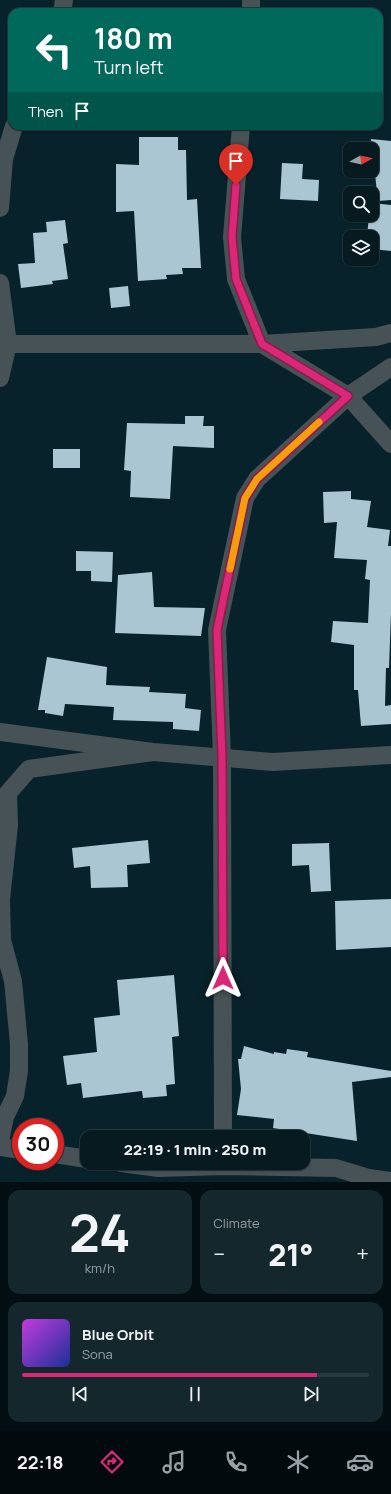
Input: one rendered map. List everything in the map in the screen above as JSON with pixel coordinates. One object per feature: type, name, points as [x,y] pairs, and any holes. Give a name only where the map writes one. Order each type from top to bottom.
[{"type":"street","points":[[0,208],[4,159],[13,130]]},
{"type":"street","points":[[242,130],[232,237],[235,272],[236,279],[262,344],[348,396],[391,444]]},
{"type":"street","points":[[0,283],[4,344],[0,378]]},
{"type":"street","points":[[4,344],[262,344],[376,337],[391,333]]},
{"type":"street","points":[[223,1130],[222,756],[217,630],[245,498],[257,479],[348,396],[391,367]]},
{"type":"street","points":[[0,732],[152,752],[222,756],[273,762],[391,755]]},
{"type":"street","points":[[0,1141],[4,1117],[15,1096],[19,1071],[19,1044],[13,981],[2,940],[2,872],[9,825],[8,792],[29,769],[152,752]]},
{"type":"street","points":[[0,1147],[12,1149]]},
{"type":"street","points":[[64,1155],[80,1158]]},
{"type":"street","points":[[310,1167],[336,1168],[369,1178],[391,1181]]},
{"type":"building","points":[[139,137],[178,137],[178,150],[186,150],[187,200],[197,199],[201,268],[182,268],[183,274],[166,275],[167,279],[138,281],[134,211],[116,212],[116,164],[139,165]]},
{"type":"building","points":[[371,139],[391,141],[391,200],[379,201],[379,186],[376,186],[375,178],[379,178],[379,142],[371,142]]},
{"type":"building","points":[[282,163],[303,164],[302,179],[319,180],[318,201],[280,199]]},
{"type":"building","points":[[379,204],[391,205],[391,251],[379,250],[379,230],[368,230],[368,222],[379,222]]},
{"type":"building","points":[[65,220],[68,243],[63,244],[68,279],[52,281],[53,284],[21,288],[18,264],[35,263],[33,233],[47,232],[46,222]]},
{"type":"building","points":[[128,286],[130,306],[111,308],[109,288]]},
{"type":"building","points":[[185,416],[204,416],[203,426],[214,426],[214,448],[173,446],[170,499],[130,497],[131,471],[124,470],[127,423],[185,424]]},
{"type":"building","points":[[53,449],[80,449],[80,468],[53,468]]},
{"type":"building","points":[[351,491],[351,499],[371,501],[367,527],[390,530],[388,546],[391,546],[391,613],[389,668],[386,668],[385,706],[391,705],[391,724],[361,726],[358,690],[354,690],[354,645],[331,642],[333,621],[368,623],[370,580],[365,579],[367,560],[334,558],[337,522],[324,523],[323,492]]},
{"type":"building","points":[[76,551],[113,552],[112,582],[91,581],[91,571],[76,571]]},
{"type":"building","points":[[152,572],[154,607],[205,608],[201,636],[115,633],[118,575]]},
{"type":"building","points":[[47,657],[107,667],[106,685],[150,687],[149,692],[186,694],[185,708],[201,710],[199,731],[173,729],[173,722],[113,720],[114,707],[65,704],[63,716],[45,713],[45,710],[38,710]]},
{"type":"building","points":[[148,840],[150,863],[127,865],[128,887],[91,888],[90,866],[74,868],[72,848]]},
{"type":"building","points":[[329,843],[331,891],[311,892],[309,865],[292,866],[292,844]]},
{"type":"building","points":[[391,899],[391,947],[336,950],[335,901]]},
{"type":"building","points":[[174,975],[179,1036],[172,1037],[175,1084],[166,1085],[167,1096],[143,1098],[142,1091],[83,1098],[81,1083],[67,1085],[63,1056],[97,1052],[94,1018],[120,1015],[117,980]]},
{"type":"building","points":[[244,1046],[274,1054],[274,1052],[286,1054],[287,1049],[308,1052],[307,1057],[391,1071],[391,1077],[352,1082],[357,1141],[310,1134],[310,1130],[286,1130],[273,1128],[274,1119],[237,1115],[241,1089],[238,1059],[241,1059]]},
{"type":"slow traffic","points":[[230,569],[245,498],[257,479],[319,422]]},
{"type":"route","points":[[223,978],[222,756],[217,630],[245,498],[257,479],[348,396],[262,344],[236,279],[232,237],[236,185]]}]
